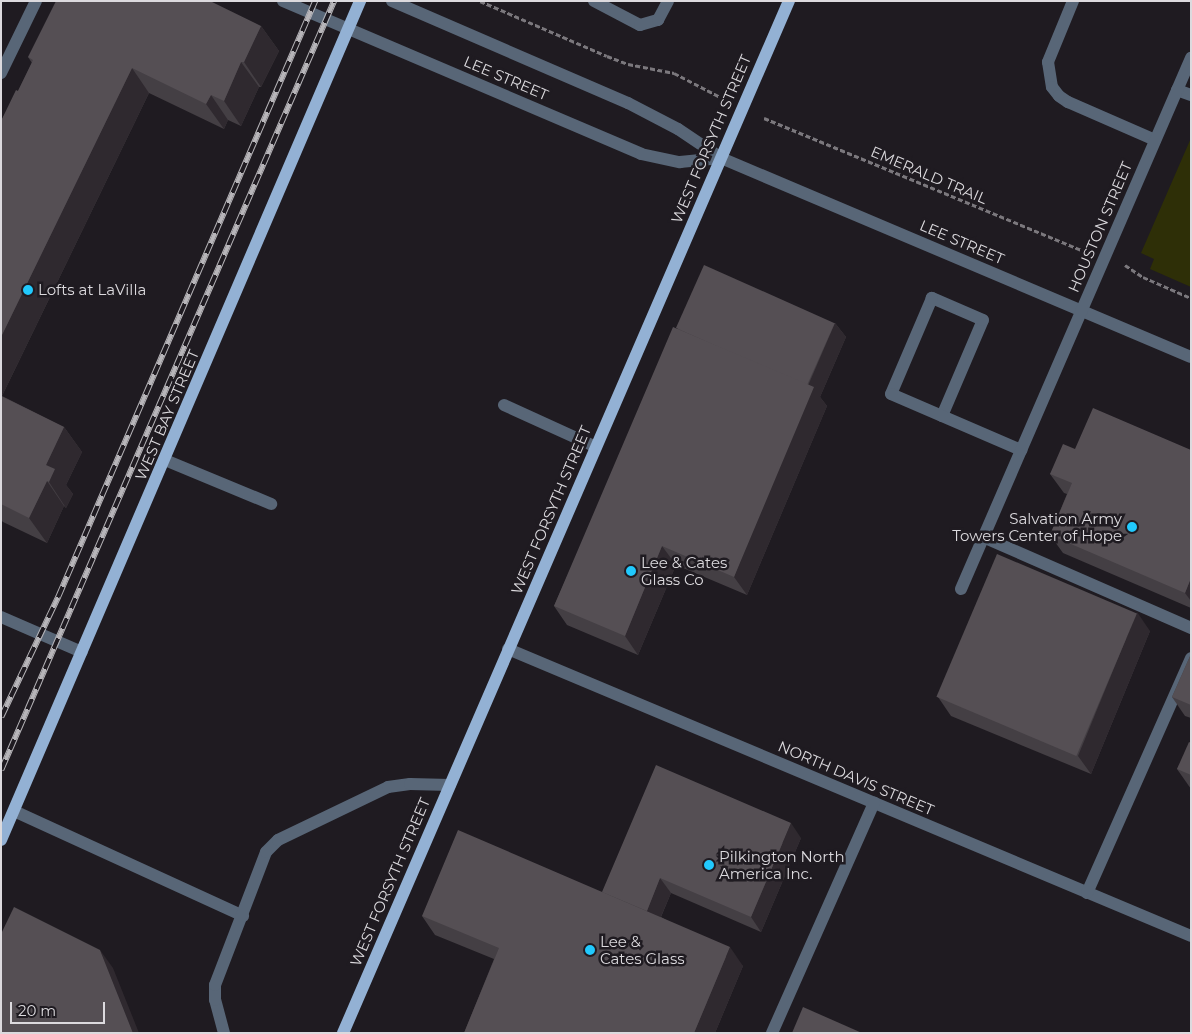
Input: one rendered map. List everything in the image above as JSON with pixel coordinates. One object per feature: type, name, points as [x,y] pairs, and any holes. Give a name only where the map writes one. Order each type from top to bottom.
[{"type":"main road","name":"WEST BAY STREET","points":[[1,840],[360,1]]},
{"type":"main road","name":"WEST FORSYTH STREET","points":[[344,1033],[789,1]]},
{"type":"street","points":[[1,73],[36,1]]},
{"type":"street","name":"LEE STREET","points":[[283,1],[640,154],[680,162],[721,158]]},
{"type":"street","name":"LEE STREET","points":[[392,1],[628,103],[678,129],[721,158],[1191,357]]},
{"type":"street","points":[[594,1],[640,25],[658,20],[668,1]]},
{"type":"street","points":[[1073,1],[1048,62],[1052,87],[1059,96],[1068,102],[1155,140]]},
{"type":"street","name":"HOUSTON STREET","points":[[961,589],[1191,58]]},
{"type":"street","points":[[1177,90],[1191,96]]},
{"type":"street","points":[[942,416],[983,320],[932,298],[891,394],[942,416],[1021,450]]},
{"type":"street","points":[[504,405],[596,447]]},
{"type":"street","points":[[165,460],[272,504]]},
{"type":"street","points":[[983,537],[1191,628]]},
{"type":"street","points":[[1,617],[82,652]]},
{"type":"street","name":"NORTH DAVIS STREET","points":[[508,649],[1191,936]]},
{"type":"street","points":[[1087,893],[1191,658]]},
{"type":"street","points":[[224,1033],[215,1000],[215,985],[266,852],[278,840],[388,787],[410,784],[450,785]]},
{"type":"street","points":[[772,1033],[874,803]]},
{"type":"street","points":[[14,812],[243,916]]},
{"type":"path","points":[[480,1],[612,58],[674,73],[711,93]]},
{"type":"path","name":"EMERALD TRAIL","points":[[764,118],[1086,252]]},
{"type":"path","points":[[1122,263],[1143,277],[1191,298]]},
{"type":"shaded area","points":[[1191,138],[1191,287],[1150,269],[1154,259],[1141,253]]},
{"type":"building","name":"Lofts at LaVilla","points":[[56,1],[210,1],[261,26],[244,62],[241,62],[224,101],[211,95],[206,104],[132,68],[1,337],[1,121],[33,60],[28,57]]},
{"type":"building","points":[[704,265],[835,323],[807,386],[676,328]]},
{"type":"building","points":[[673,327],[814,387],[734,577],[662,546],[625,636],[554,606]]},
{"type":"building","points":[[1,396],[64,427],[46,465],[55,469],[29,518],[1,504]]},
{"type":"building","name":"Salvation Army Towers Center of Hope","points":[[1093,408],[1191,450],[1191,578],[1185,593],[1050,535],[1072,483],[1050,474],[1063,444],[1075,449]]},
{"type":"building","points":[[997,554],[1137,613],[1076,756],[936,697]]},
{"type":"building","points":[[1191,654],[1191,705],[1172,697]]},
{"type":"building","points":[[1189,742],[1191,743],[1191,775],[1177,769]]},
{"type":"building","name":"Pilkington North America Inc.","points":[[656,765],[791,823],[751,917],[660,878],[647,911],[602,892]]},
{"type":"building","name":"Lee & Cates Glass","points":[[458,830],[730,947],[694,1033],[464,1033],[499,948],[422,916]]},
{"type":"building","points":[[14,907],[100,950],[133,1033],[1,1033],[1,934]]},
{"type":"building","points":[[803,1007],[862,1033],[792,1033]]},
{"type":"railway","points":[[1,717],[58,597],[315,1]]},
{"type":"railway","points":[[1,770],[334,1]]},
{"type":"place","name":"Lofts at LaVilla","points":[[28,290]]},
{"type":"place","name":"Salvation Army Towers Center of Hope","points":[[1132,527]]},
{"type":"place","name":"Lee & Cates Glass Co","points":[[631,571]]},
{"type":"place","name":"Pilkington North America Inc.","points":[[709,865]]},
{"type":"place","name":"Lee & Cates Glass","points":[[590,950]]}]
